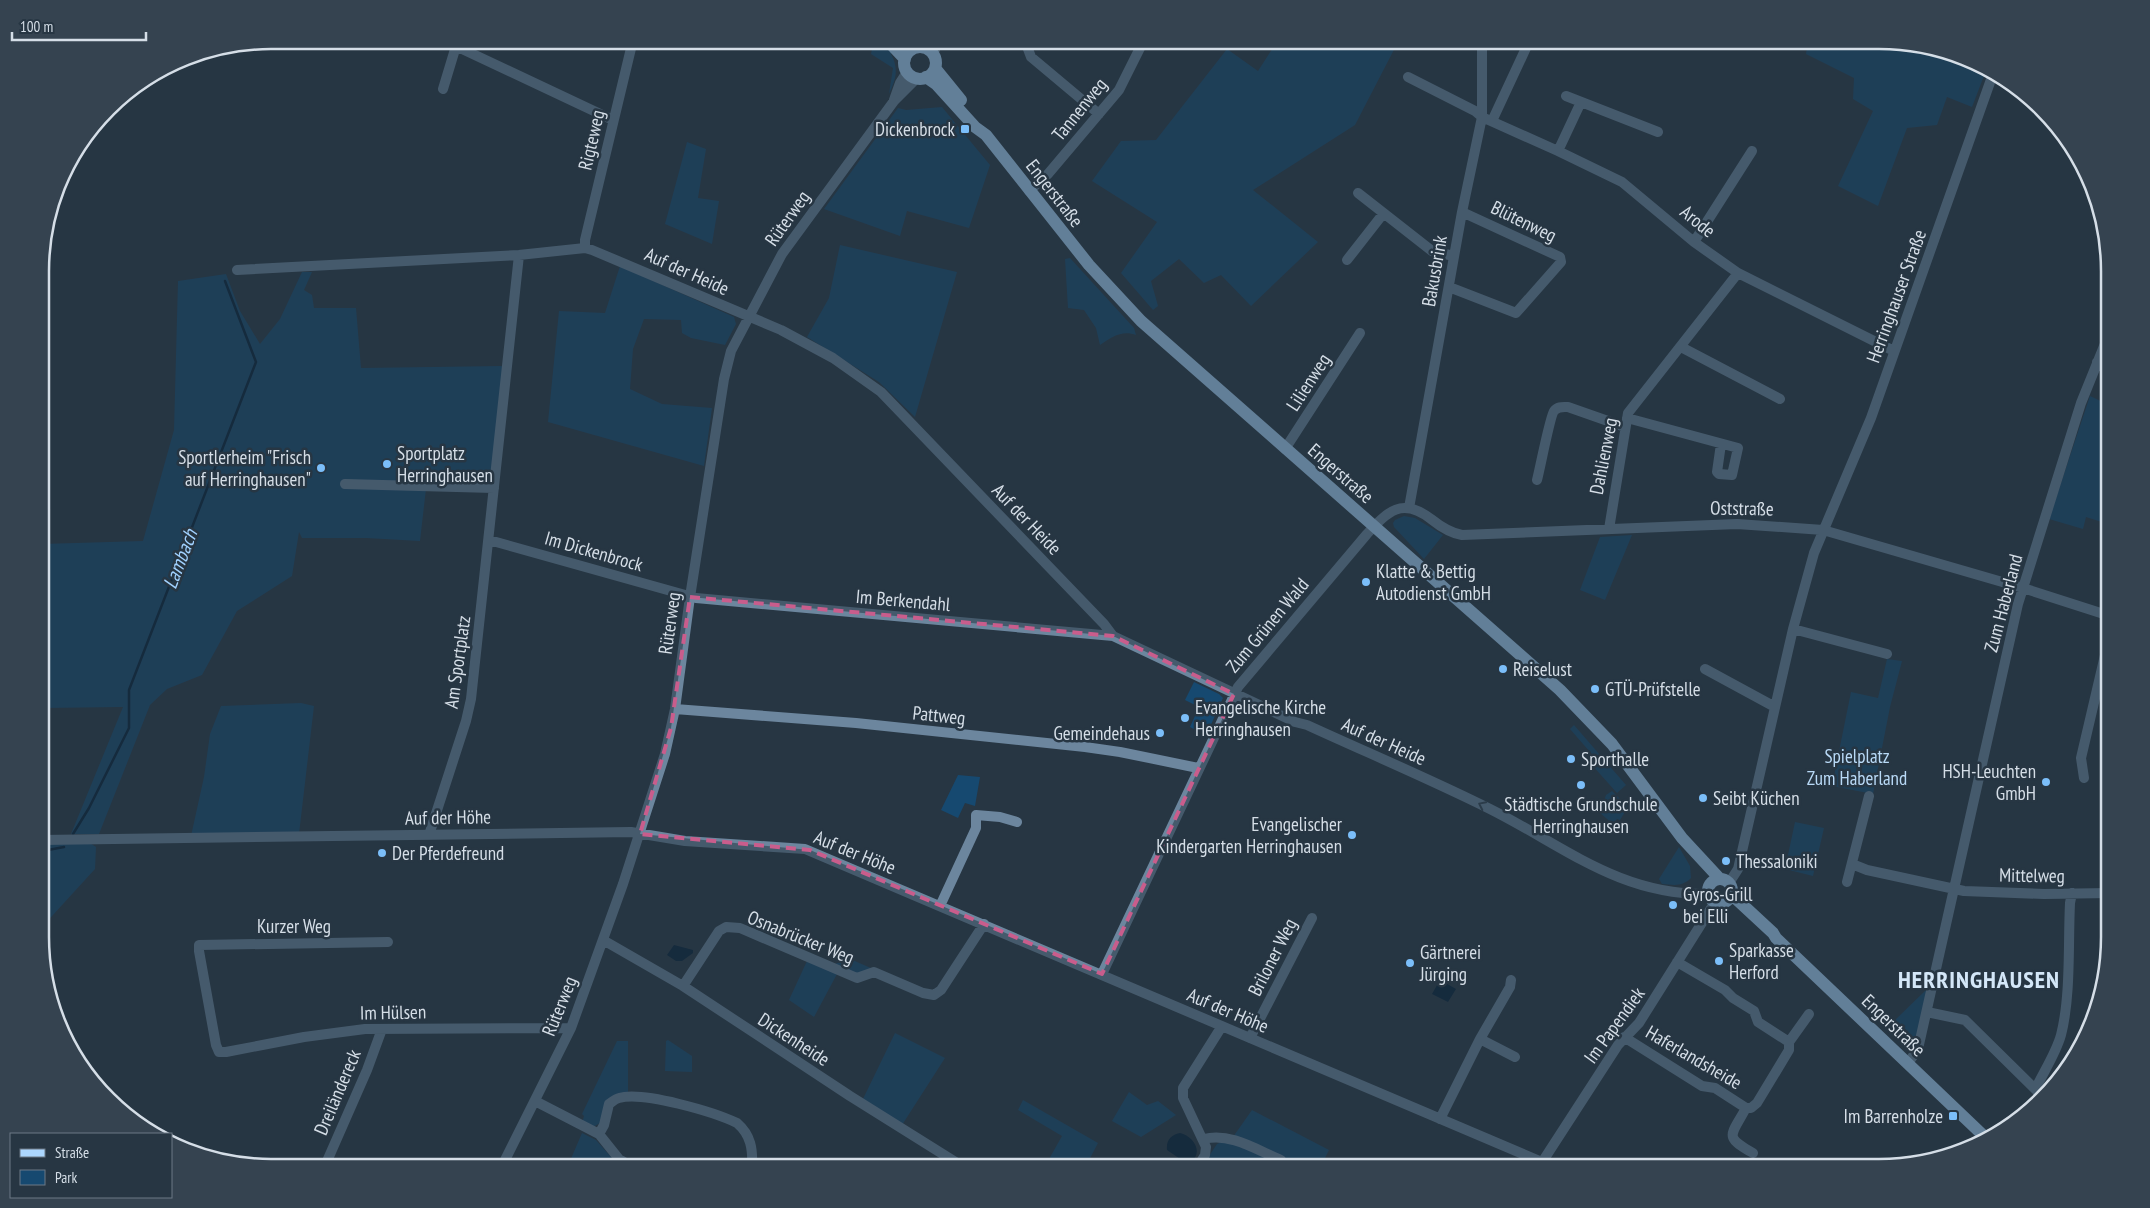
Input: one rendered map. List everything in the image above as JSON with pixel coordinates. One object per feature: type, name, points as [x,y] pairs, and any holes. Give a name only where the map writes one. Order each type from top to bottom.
[{"type":"main road","points":[[921,50],[921,74]]},
{"type":"main road","points":[[921,50],[921,74]]},
{"type":"main road","name":"Engerstraße","points":[[921,74],[936,84],[975,127],[982,131],[1089,266],[1141,321],[1507,642],[1578,708],[1612,744],[1720,891],[1770,936],[1776,938],[1981,1134]]},
{"type":"street","points":[[444,89],[455,49]]},
{"type":"street","points":[[462,49],[614,120]]},
{"type":"street","name":"Rigteweg","points":[[585,248],[585,240],[631,49]]},
{"type":"street","points":[[1028,49],[1031,57],[1099,114]]},
{"type":"street","name":"Tannenweg","points":[[1029,191],[1048,174],[1120,90],[1140,49]]},
{"type":"street","name":"Bakusbrink","points":[[1409,508],[1462,212],[1482,117],[1482,49]]},
{"type":"street","points":[[1492,121],[1526,49]]},
{"type":"street","name":"Rüterweg","points":[[506,1159],[571,1028],[640,834],[665,754],[675,709],[690,597],[727,364],[731,351],[782,254],[894,101],[895,94],[921,74]]},
{"type":"street","name":"Arode","points":[[1408,77],[1475,111],[1482,117],[1622,182],[1694,242],[1738,273],[1894,350]]},
{"type":"street","name":"Herringhauser Straße","points":[[1823,530],[1871,418],[1991,80]]},
{"type":"street","points":[[1566,96],[1658,132]]},
{"type":"street","points":[[1558,151],[1582,102]]},
{"type":"street","points":[[1694,242],[1752,151]]},
{"type":"street","points":[[1358,193],[1432,251],[1454,256]]},
{"type":"street","name":"Blütenweg","points":[[1449,287],[1516,314],[1559,265],[1560,258],[1462,212]]},
{"type":"street","points":[[1347,260],[1383,214]]},
{"type":"street","name":"Auf der Heide","points":[[237,270],[519,255],[585,248],[635,267],[808,344],[852,371],[881,392],[1104,624],[1113,636],[1234,694],[1465,796],[1614,877],[1637,885],[1671,891],[1720,891]]},
{"type":"street","name":"Am Sportplatz","points":[[429,835],[466,722],[471,699],[519,255]]},
{"type":"street","name":"Dahlienweg","points":[[1609,529],[1628,413],[1738,273]]},
{"type":"street","name":"Lilienweg","points":[[1285,449],[1360,333]]},
{"type":"street","points":[[1681,347],[1780,399]]},
{"type":"street","name":"Zum Haberland","points":[[1908,1063],[1918,1049],[1927,1012],[1953,889],[2023,588],[2081,403],[2101,353]]},
{"type":"street","points":[[2097,362],[2101,365]]},
{"type":"street","points":[[1537,480],[1551,418],[1555,409],[1561,407],[1568,407],[1626,423],[1721,444]]},
{"type":"street","points":[[345,484],[494,488]]},
{"type":"street","points":[[1374,526],[1392,510],[1409,508]]},
{"type":"street","name":"Oststraße","points":[[1409,508],[1425,514],[1450,532],[1462,535],[1737,524],[1823,530],[2023,588],[2101,613]]},
{"type":"street","name":"Zum Grünen Wald","points":[[1102,974],[1238,687],[1374,526]]},
{"type":"street","name":"Im Papendiek","points":[[1545,1159],[1624,1037],[1639,1023],[1720,891],[1738,869],[1793,629],[1814,553],[1823,530]]},
{"type":"street","name":"Im Dickenbrock","points":[[489,540],[690,597]]},
{"type":"street","name":"Im Berkendahl","points":[[690,597],[1113,636]]},
{"type":"street","points":[[1793,629],[1888,654]]},
{"type":"street","points":[[1705,669],[1775,706]]},
{"type":"street","points":[[2084,778],[2081,758],[2101,672]]},
{"type":"street","name":"Pattweg","points":[[675,709],[856,724],[1085,747],[1198,768]]},
{"type":"street","points":[[1847,882],[1869,796]]},
{"type":"street","points":[[940,906],[976,828],[976,815],[1000,816],[1017,822]]},
{"type":"street","name":"Auf der Höhe","points":[[49,840],[631,832],[685,841],[810,850],[1440,1119],[1528,1159]]},
{"type":"street","points":[[1852,864],[1866,870],[1953,889]]},
{"type":"street","name":"Mittelweg","points":[[1953,889],[2044,894],[2101,893]]},
{"type":"street","points":[[1927,1012],[1965,1020],[2038,1091],[2056,1048],[2062,1028],[2066,1004],[2072,893]]},
{"type":"street","name":"Briloner Weg","points":[[1250,1038],[1312,918]]},
{"type":"street","name":"Osnabrücker Weg","points":[[683,986],[719,931],[726,927],[740,928],[857,978],[874,972],[923,993],[934,995],[941,990],[984,924]]},
{"type":"street","name":"Dickenheide","points":[[603,940],[683,986],[850,1096],[951,1159]]},
{"type":"street","name":"Kurzer Weg","points":[[219,1052],[216,1045],[199,951],[200,945],[388,942]]},
{"type":"street","points":[[1677,962],[1725,990],[1733,998],[1754,1011],[1758,1022],[1789,1042]]},
{"type":"street","points":[[1440,1119],[1480,1039],[1510,987],[1511,980]]},
{"type":"street","name":"Haferlandsheide","points":[[1753,1153],[1735,1143],[1732,1133],[1746,1108],[1757,1103],[1789,1050],[1789,1042],[1809,1014]]},
{"type":"street","points":[[1202,1159],[1205,1154],[1204,1139],[1183,1098],[1182,1092],[1222,1026]]},
{"type":"street","name":"Im Hülsen","points":[[219,1052],[356,1030],[571,1028]]},
{"type":"street","name":"Dreiländereck","points":[[328,1159],[367,1070],[382,1029]]},
{"type":"street","name":"Haferlandsheide","points":[[1624,1037],[1702,1086],[1715,1088],[1746,1108]]},
{"type":"street","points":[[1480,1039],[1515,1056]]},
{"type":"street","points":[[599,1134],[604,1125],[609,1104],[619,1098],[651,1099],[675,1103],[736,1123],[744,1129],[749,1138],[752,1146],[752,1159]]},
{"type":"street","points":[[535,1101],[599,1134],[620,1159]]},
{"type":"street","points":[[1204,1139],[1225,1137],[1279,1159]]},
{"type":"highlighted area","points":[[690,597],[1113,636],[1234,694],[1102,974],[810,850],[640,834],[671,728]]},
{"type":"green space","points":[[872,49],[893,50],[891,54],[896,74],[889,94],[893,68],[871,54]]},
{"type":"green space","points":[[1227,49],[1258,71],[1272,49],[1394,49],[1355,125],[1253,190],[1318,242],[1251,306],[1221,275],[1204,283],[1179,259],[1151,281],[1158,306],[1153,310],[1121,273],[1157,222],[1092,181],[1121,141],[1156,140]]},
{"type":"green space","points":[[1807,49],[1894,49],[1937,56],[1984,76],[1972,107],[1947,97],[1937,125],[1907,128],[1878,206],[1838,186],[1873,111],[1853,99],[1854,78],[1806,54]]},
{"type":"green space","points":[[942,107],[990,165],[969,228],[907,211],[900,236],[824,209],[898,108],[906,110]]},
{"type":"green space","points":[[687,142],[706,149],[698,198],[719,201],[712,244],[665,224]]},
{"type":"green space","points":[[840,245],[957,272],[915,417],[879,382],[807,337],[829,298]]},
{"type":"green space","points":[[1070,258],[1134,328],[1136,335],[1122,334],[1100,345],[1096,328],[1084,310],[1068,308],[1065,259]]},
{"type":"green space","points":[[620,266],[734,317],[736,324],[725,345],[691,338],[682,333],[681,320],[644,319],[633,349],[630,389],[662,404],[712,408],[704,466],[548,422],[559,311],[605,313]]},
{"type":"green space","points":[[302,272],[312,272],[304,290],[312,295],[314,308],[356,308],[361,368],[503,366],[491,482],[427,480],[420,541],[366,538],[302,538],[299,532],[292,576],[237,611],[202,675],[167,689],[150,705],[99,834],[71,834],[123,707],[49,708],[49,544],[143,541],[174,430],[178,281],[226,274],[240,311],[260,344],[280,319]]},
{"type":"green space","points":[[2090,396],[2101,401],[2101,522],[2086,517],[2083,529],[2049,519]]},
{"type":"green space","points":[[1404,516],[1415,518],[1443,535],[1424,559],[1394,527],[1393,523],[1395,520]]},
{"type":"green space","points":[[1632,535],[1605,600],[1580,590],[1600,537]]},
{"type":"green space","name":"Spielplatz Zum Haberland","points":[[1887,659],[1902,661],[1890,707],[1873,794],[1832,786],[1851,692],[1878,698]]},
{"type":"green space","points":[[1194,682],[1219,694],[1223,698],[1205,738],[1190,727],[1199,707],[1185,700]]},
{"type":"green space","points":[[301,703],[314,706],[299,834],[191,836],[204,777],[210,734],[221,706]]},
{"type":"green space","points":[[1574,725],[1626,785],[1617,793],[1592,765],[1597,760],[1570,729]]},
{"type":"green space","points":[[958,775],[980,777],[975,806],[965,803],[958,818],[941,810]]},
{"type":"green space","points":[[1612,791],[1628,807],[1620,820],[1617,819],[1613,824],[1600,813],[1606,795]]},
{"type":"green space","points":[[1795,822],[1824,828],[1813,876],[1785,869]]},
{"type":"green space","points":[[49,843],[90,843],[96,847],[95,869],[49,919]]},
{"type":"green space","points":[[1679,847],[1690,866],[1691,878],[1681,884],[1662,884],[1659,879]]},
{"type":"green space","points":[[848,958],[873,969],[856,975],[833,965]]},
{"type":"green space","points":[[807,961],[837,974],[814,1017],[789,1000]]},
{"type":"green space","points":[[1928,988],[1916,1043],[1907,1049],[1887,1031],[1884,1021],[1888,1017],[1893,1022]]},
{"type":"green space","points":[[895,1033],[945,1058],[902,1125],[862,1101]]},
{"type":"green space","points":[[668,1040],[692,1056],[692,1072],[665,1071],[666,1041]]},
{"type":"green space","points":[[617,1041],[628,1041],[628,1094],[615,1095],[600,1123],[593,1127],[582,1123],[584,1116],[582,1114]]},
{"type":"green space","points":[[1129,1092],[1147,1105],[1158,1101],[1176,1115],[1141,1137],[1112,1121]]},
{"type":"green space","points":[[1023,1100],[1098,1143],[1090,1159],[1049,1159],[1062,1136],[1018,1110]]},
{"type":"green space","points":[[1252,1110],[1329,1150],[1324,1159],[1207,1159],[1217,1144],[1233,1137]]},
{"type":"green space","points":[[582,1133],[596,1140],[613,1159],[571,1159]]},
{"type":"shaded area","points":[[674,945],[693,950],[693,953],[682,961],[676,961],[667,955]]},
{"type":"shaded area","points":[[1440,980],[1456,989],[1448,1002],[1432,994]]},
{"type":"shaded area","points":[[1180,1133],[1193,1141],[1197,1149],[1194,1159],[1180,1159],[1167,1150],[1167,1143],[1174,1135]]},
{"type":"waterway","name":"Lambach","points":[[73,834],[89,808],[129,728],[129,690],[256,362],[225,281]]},
{"type":"waterway","name":"Lambach","points":[[49,850],[64,847]]},
{"type":"place","name":"Dickenbrock","points":[[965,129]]},
{"type":"place","name":"Sportplatz Herringhausen","points":[[387,464]]},
{"type":"place","name":"Sportlerheim \"Frisch auf Herringhausen\"","points":[[321,468]]},
{"type":"place","name":"Klatte & Bettig Autodienst GmbH","points":[[1366,582]]},
{"type":"place","name":"Reiselust","points":[[1503,669]]},
{"type":"place","name":"GTÜ-Prüfstelle","points":[[1595,689]]},
{"type":"place","name":"Evangelische Kirche Herringhausen","points":[[1185,718]]},
{"type":"place","name":"Gemeindehaus","points":[[1160,733]]},
{"type":"place","name":"Sporthalle","points":[[1571,759]]},
{"type":"place","name":"HSH-Leuchten GmbH","points":[[2046,782]]},
{"type":"place","name":"Städtische Grundschule Herringhausen","points":[[1581,785]]},
{"type":"place","name":"Seibt Küchen","points":[[1703,798]]},
{"type":"place","name":"Evangelischer Kindergarten Herringhausen","points":[[1352,835]]},
{"type":"place","name":"Der Pferdefreund","points":[[382,853]]},
{"type":"place","name":"Thessaloniki","points":[[1726,861]]},
{"type":"place","name":"Gyros-Grill bei Elli","points":[[1673,905]]},
{"type":"place","name":"Sparkasse Herford","points":[[1719,961]]},
{"type":"place","name":"Gärtnerei Jürging","points":[[1410,963]]},
{"type":"place","name":"Im Barrenholze","points":[[1953,1116]]},
{"type":"district","name":"HERRINGHAUSEN","points":[[1979,979]]}]
